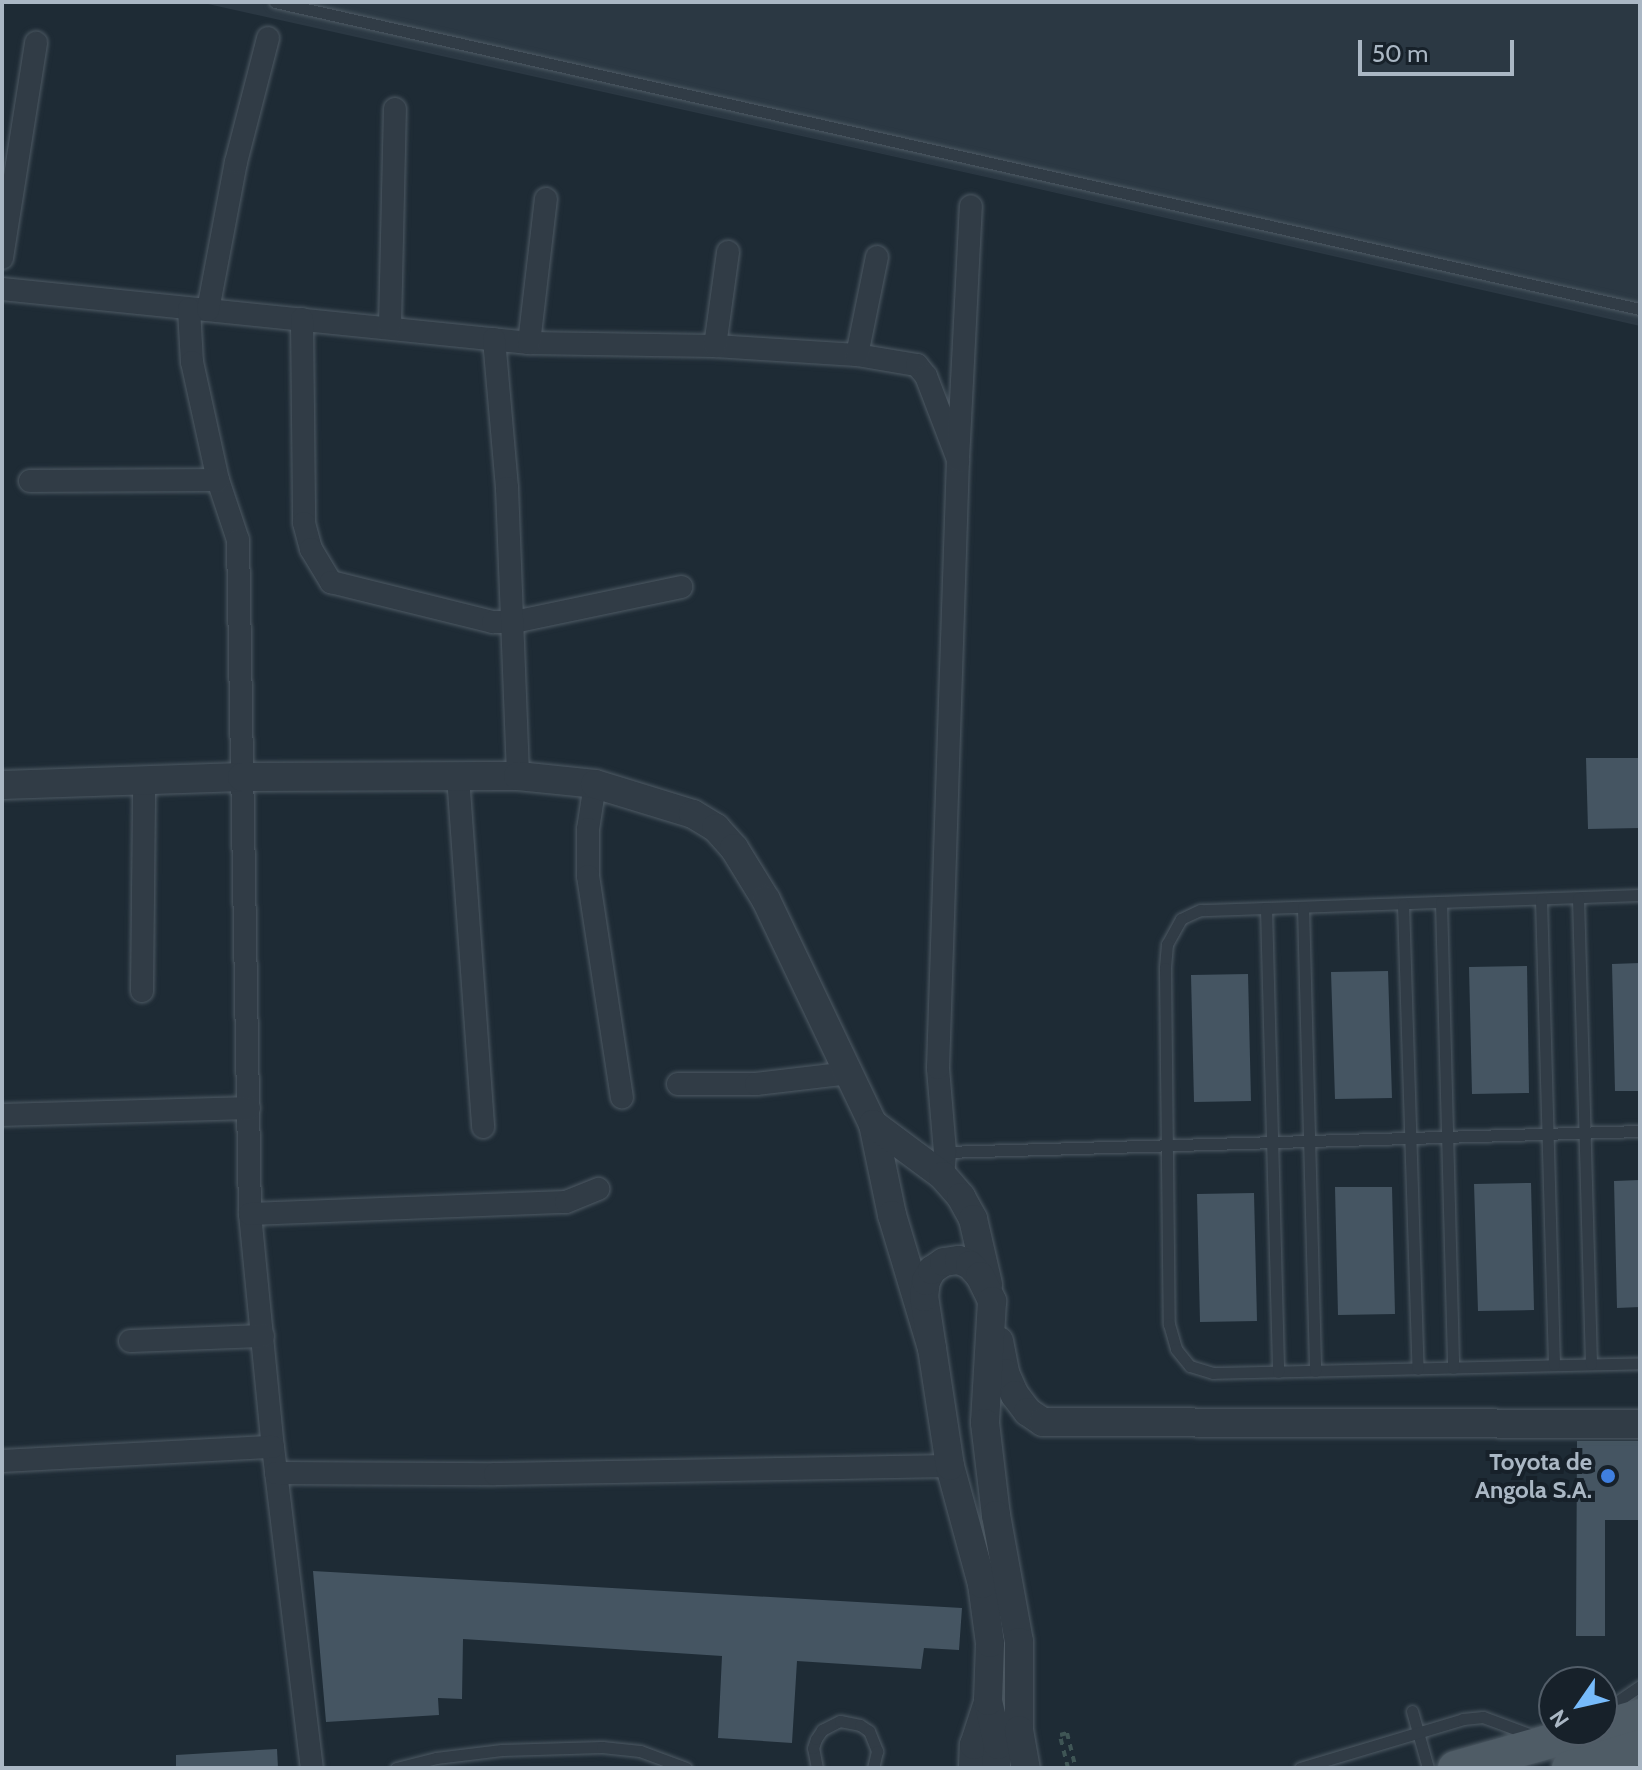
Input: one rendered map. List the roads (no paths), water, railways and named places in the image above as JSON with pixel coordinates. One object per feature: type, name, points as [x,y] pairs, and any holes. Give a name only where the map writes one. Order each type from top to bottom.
[{"type":"main road","points":[[1618,1724],[1640,1716]]},
{"type":"main road","points":[[1618,1744],[1640,1747]]},
{"type":"main road","points":[[1455,1768],[1547,1746]]},
{"type":"street","points":[[268,38],[199,309],[192,362],[218,480],[238,540],[241,574],[250,1214],[273,1447],[312,1768]]},
{"type":"street","points":[[2,258],[36,43]]},
{"type":"street","points":[[390,326],[395,109]]},
{"type":"street","points":[[529,343],[546,199]]},
{"type":"street","points":[[971,206],[958,460],[938,1068],[944,1164],[973,1219],[1005,1373],[1028,1412],[1043,1422],[1640,1424]]},
{"type":"street","points":[[715,346],[728,252]]},
{"type":"street","points":[[857,355],[877,257]]},
{"type":"street","points":[[2,289],[390,326],[529,343],[715,346],[857,355],[921,368],[958,460]]},
{"type":"street","points":[[302,319],[305,369],[303,509],[311,549],[331,582],[463,617],[514,622],[681,587]]},
{"type":"street","points":[[494,339],[514,622],[518,776]]},
{"type":"street","points":[[30,481],[218,480]]},
{"type":"street","points":[[458,776],[483,1127]]},
{"type":"street","points":[[2,785],[144,783],[242,777],[518,776],[595,784],[693,814],[716,828],[734,848],[766,900],[873,1124],[892,1215],[932,1348]]},
{"type":"street","points":[[142,991],[144,783]]},
{"type":"street","points":[[595,784],[588,829],[588,876],[622,1097]]},
{"type":"street","points":[[678,1084],[756,1084],[849,1073]]},
{"type":"street","points":[[2,1115],[249,1108]]},
{"type":"street","points":[[873,1124],[944,1164]]},
{"type":"street","points":[[250,1214],[566,1202],[599,1189]]},
{"type":"street","points":[[996,1768],[998,1745],[988,1701],[990,1643],[982,1584],[950,1466],[924,1297],[926,1281],[932,1270],[944,1262],[959,1260],[970,1265],[980,1276],[992,1301],[985,1423],[996,1515],[1019,1642],[1019,1730],[1026,1768]]},
{"type":"street","points":[[130,1341],[263,1336]]},
{"type":"street","points":[[2,1461],[273,1447]]},
{"type":"street","points":[[276,1473],[495,1474],[950,1466]]},
{"type":"street","points":[[973,1768],[974,1745],[988,1701]]},
{"type":"lane","points":[[275,2],[1640,309]]},
{"type":"lane","points":[[1640,895],[1200,910],[1181,919],[1167,944],[1169,1324],[1176,1349],[1190,1366],[1213,1373],[1640,1363]]},
{"type":"lane","points":[[1578,898],[1591,1364]]},
{"type":"lane","points":[[1541,899],[1554,1365]]},
{"type":"lane","points":[[1441,902],[1453,1368]]},
{"type":"lane","points":[[1403,904],[1418,1369]]},
{"type":"lane","points":[[1303,907],[1315,1371]]},
{"type":"lane","points":[[1266,908],[1278,1372]]},
{"type":"lane","points":[[944,1164],[1167,1145],[1640,1131]]},
{"type":"lane","points":[[1618,1701],[1640,1686]]},
{"type":"lane","points":[[1412,1711],[1428,1768]]},
{"type":"lane","points":[[1300,1768],[1463,1719],[1483,1717],[1538,1730]]},
{"type":"lane","points":[[817,1768],[813,1748],[816,1739],[831,1724],[840,1721],[860,1725],[869,1731],[877,1751],[873,1768]]},
{"type":"lane","points":[[396,1768],[436,1758],[502,1750],[602,1747],[640,1751],[686,1768]]},
{"type":"place","name":"Toyota de Angola S.A.","points":[[1608,1476]]}]
